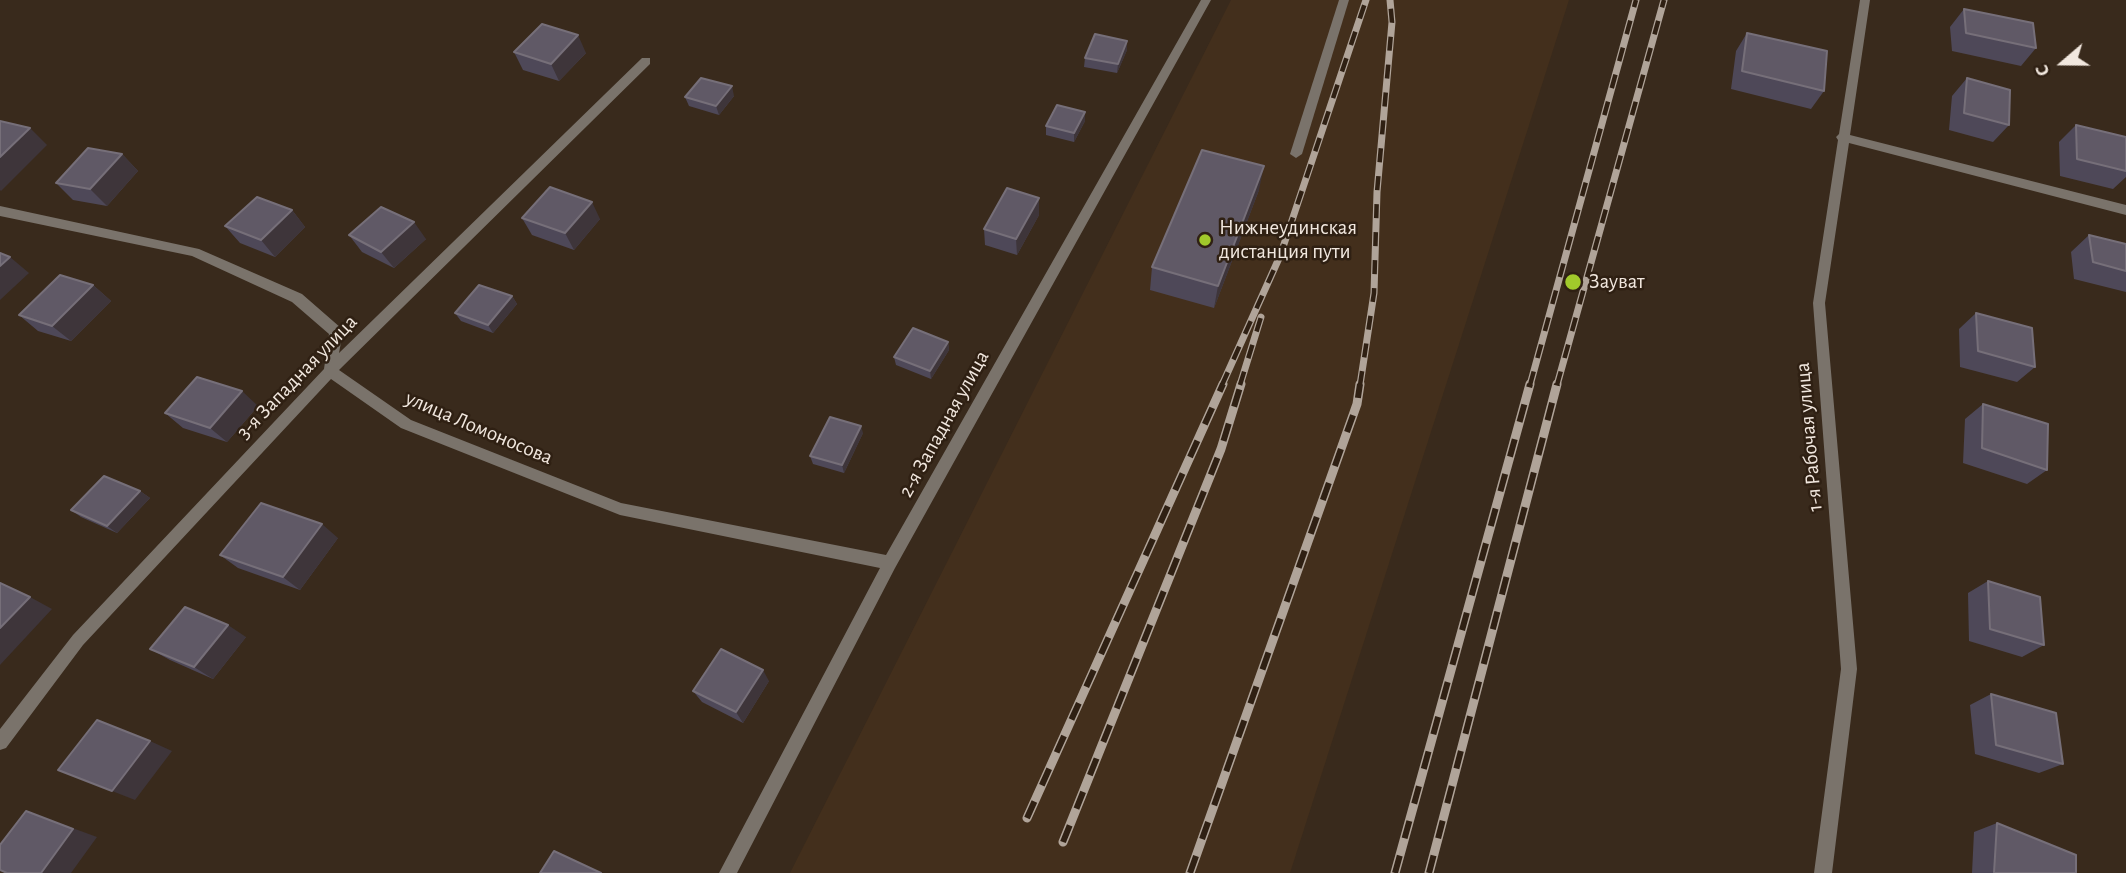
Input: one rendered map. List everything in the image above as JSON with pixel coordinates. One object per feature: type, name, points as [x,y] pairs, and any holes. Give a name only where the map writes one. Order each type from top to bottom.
[{"type":"street","name":"2-я Западная улица","points":[[727,873],[890,564],[1206,0]]},
{"type":"street","points":[[1296,154],[1344,0]]},
{"type":"street","name":"1-я Рабочая улица","points":[[1823,873],[1849,669],[1819,303],[1842,137],[1865,0]]},
{"type":"street","name":"3-я Западная улица","points":[[0,741],[78,640],[330,370],[646,61]]},
{"type":"street","points":[[1842,137],[2126,209]]},
{"type":"street","points":[[0,211],[195,252],[297,298],[336,332],[330,370]]},
{"type":"street","name":"улица Ломоносова","points":[[330,370],[406,424],[620,509],[890,564]]},
{"type":"shaded area","points":[[1231,0],[1569,0],[1290,873],[790,873]]},
{"type":"building","points":[[1964,9],[2033,23],[2036,48],[1966,33]]},
{"type":"building","points":[[542,24],[578,35],[551,64],[514,52]]},
{"type":"building","points":[[1747,33],[1827,51],[1824,91],[1742,71]]},
{"type":"building","points":[[1095,34],[1127,41],[1118,64],[1085,58]]},
{"type":"building","points":[[701,78],[732,86],[716,106],[685,97]]},
{"type":"building","points":[[1967,78],[2010,90],[2009,125],[1964,113]]},
{"type":"building","points":[[1057,105],[1085,112],[1074,133],[1046,126]]},
{"type":"building","points":[[0,121],[30,128],[0,157]]},
{"type":"building","points":[[2076,125],[2126,137],[2126,171],[2077,159]]},
{"type":"building","points":[[88,148],[122,154],[90,189],[56,183]]},
{"type":"building","name":"Нижнеудинская дистанция пути","points":[[1202,150],[1264,166],[1218,286],[1152,267]]},
{"type":"building","points":[[550,187],[592,202],[565,233],[522,218]]},
{"type":"building","points":[[1007,188],[1039,198],[1016,239],[984,229]]},
{"type":"building","points":[[257,197],[292,210],[261,240],[225,226]]},
{"type":"building","points":[[381,207],[414,222],[381,252],[349,235]]},
{"type":"building","points":[[2089,235],[2126,244],[2126,271],[2093,262]]},
{"type":"building","points":[[0,253],[10,257],[0,266]]},
{"type":"building","points":[[60,275],[93,285],[52,326],[19,315]]},
{"type":"building","points":[[479,285],[512,296],[488,325],[455,313]]},
{"type":"building","points":[[1976,313],[2032,328],[2035,367],[1978,351]]},
{"type":"building","points":[[913,328],[948,342],[930,371],[894,357]]},
{"type":"building","points":[[197,377],[242,391],[210,428],[165,413]]},
{"type":"building","points":[[1983,404],[2048,424],[2047,470],[1982,448]]},
{"type":"building","points":[[830,417],[861,426],[842,465],[810,456]]},
{"type":"building","points":[[104,476],[140,491],[107,526],[71,510]]},
{"type":"building","points":[[261,503],[322,524],[283,577],[220,555]]},
{"type":"building","points":[[1988,581],[2040,597],[2044,645],[1990,629]]},
{"type":"building","points":[[0,583],[30,597],[0,628]]},
{"type":"building","points":[[185,607],[228,625],[194,667],[150,649]]},
{"type":"building","points":[[721,649],[763,670],[736,712],[693,691]]},
{"type":"building","points":[[1991,694],[2056,713],[2063,764],[1996,745]]},
{"type":"building","points":[[97,720],[150,741],[112,791],[58,770]]},
{"type":"building","points":[[26,811],[73,829],[41,873],[7,873],[0,870],[0,845]]},
{"type":"building","points":[[1997,823],[2076,855],[2076,873],[1994,873]]},
{"type":"building","points":[[554,851],[601,873],[540,873]]},
{"type":"railway","points":[[1222,385],[1280,256],[1366,0]]},
{"type":"railway","points":[[1360,385],[1374,293],[1377,192],[1392,22],[1390,0]]},
{"type":"railway","points":[[1530,385],[1636,0]]},
{"type":"railway","points":[[1557,385],[1664,0]]},
{"type":"railway","points":[[1240,385],[1261,317]]},
{"type":"railway","points":[[1027,818],[1223,384]]},
{"type":"railway","points":[[1063,842],[1221,449],[1241,384]]},
{"type":"railway","points":[[1190,873],[1357,404],[1360,384]]},
{"type":"railway","points":[[1395,873],[1530,384]]},
{"type":"railway","points":[[1429,873],[1557,384]]},
{"type":"place","name":"Нижнеудинская дистанция пути","points":[[1205,240]]},
{"type":"place","name":"Зауват","points":[[1573,282]]}]
